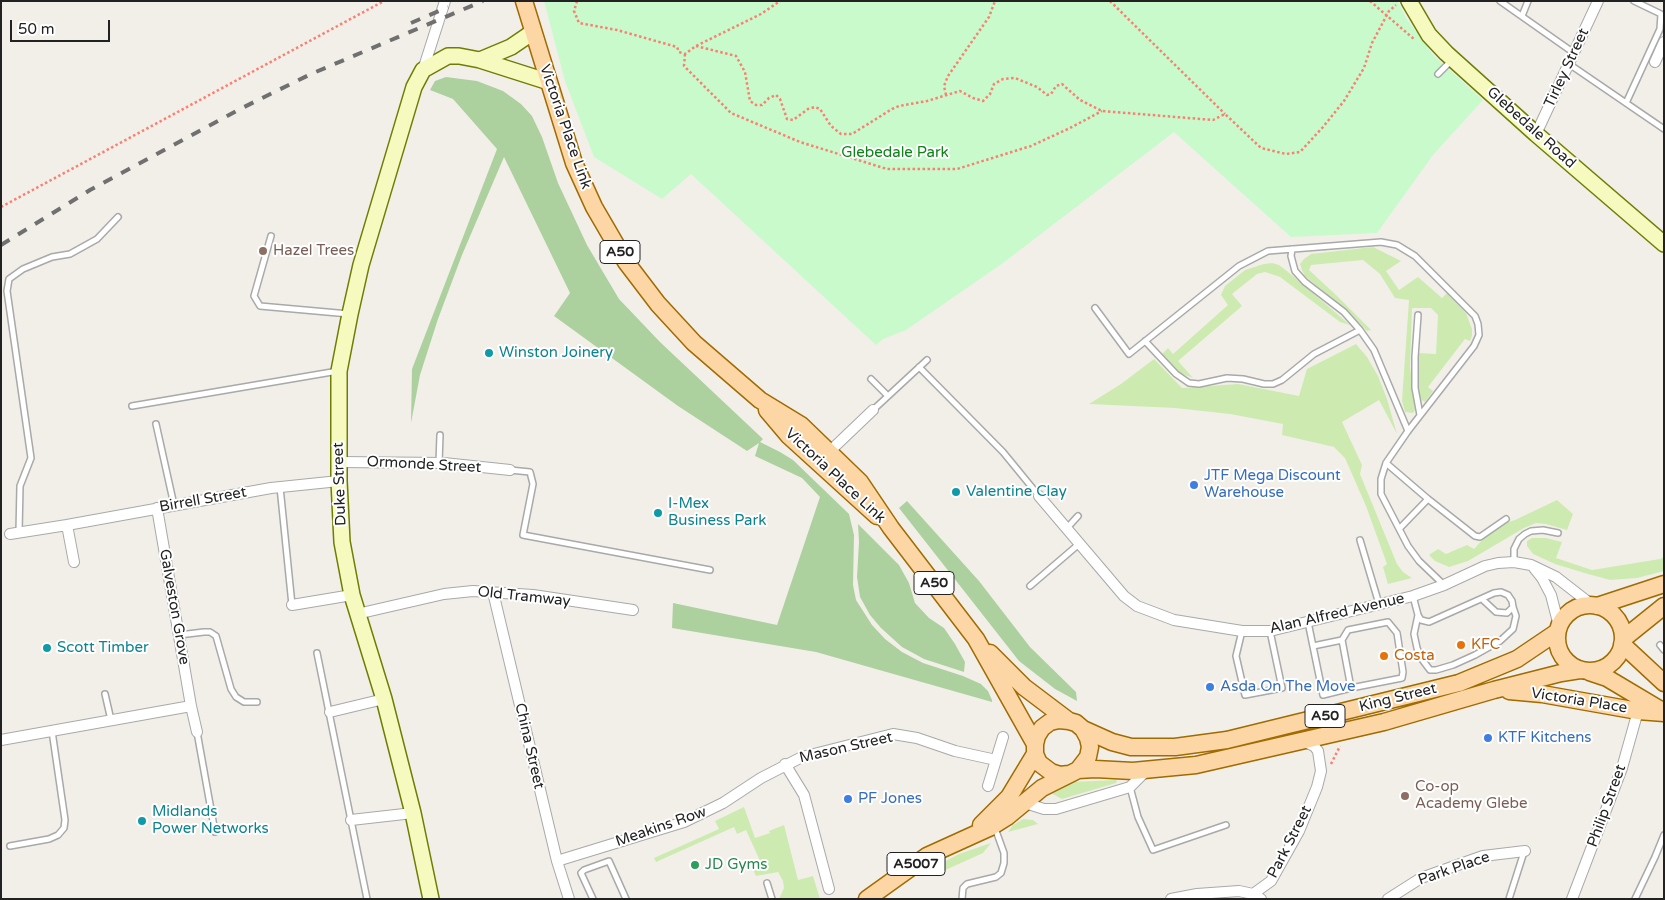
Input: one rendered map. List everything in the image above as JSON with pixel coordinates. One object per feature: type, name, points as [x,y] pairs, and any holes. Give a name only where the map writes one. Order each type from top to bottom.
[{"type":"main road","name":"Victoria Place Link","points":[[524,1],[574,163],[609,235],[626,262],[658,304],[694,343],[760,400],[800,425],[860,482],[891,528],[976,639],[1024,687],[1069,720]]},
{"type":"main road","name":"Victoria Place Link","points":[[760,400],[788,436],[891,528]]},
{"type":"main road","points":[[1594,605],[1664,584]]},
{"type":"main road","points":[[1594,605],[1607,610],[1617,620],[1621,629],[1622,641],[1664,682]]},
{"type":"main road","name":"A50","points":[[1594,605],[1574,609],[1565,616],[1558,629],[1558,648],[1563,658],[1571,666],[1584,671],[1602,669],[1611,663],[1618,654],[1622,641]]},
{"type":"main road","points":[[1622,641],[1664,606]]},
{"type":"main road","name":"King Street","points":[[968,836],[995,812],[1009,796],[1035,749],[1037,736],[1042,728],[1050,722],[1069,720],[1076,723],[1083,730],[1112,742],[1131,747],[1175,747],[1227,740],[1460,683],[1517,659],[1558,629]]},
{"type":"main road","name":"Victoria Place Link","points":[[976,639],[1035,749]]},
{"type":"main road","name":"King Street","points":[[1035,749],[1039,763],[1046,769],[1060,774],[1148,770],[1196,765],[1384,722],[1561,673],[1584,671]]},
{"type":"main road","name":"Victoria Place","points":[[1584,671],[1607,678],[1664,712]]},
{"type":"main road","name":"Victoria Place","points":[[1494,690],[1542,694],[1638,711],[1664,712]]},
{"type":"main road","points":[[1073,772],[1088,757],[1090,747],[1088,738],[1083,730]]},
{"type":"main road","name":"King Street","points":[[867,899],[927,856],[994,825],[1007,817],[1042,788],[1073,772]]},
{"type":"street","name":"Duke Street","points":[[431,899],[413,813],[384,699],[352,595],[342,542],[339,482],[339,371],[361,265],[414,87],[422,70],[445,1]]},
{"type":"street","name":"Glebedale Road","points":[[1410,1],[1429,35],[1453,59],[1536,134],[1664,244]]},
{"type":"street","name":"Tirley Street","points":[[1536,134],[1598,1]]},
{"type":"street","points":[[480,60],[512,47],[533,32]]},
{"type":"street","points":[[1655,62],[1662,48]]},
{"type":"street","points":[[422,70],[448,56],[459,56],[480,60],[549,82]]},
{"type":"street","points":[[829,452],[873,410]]},
{"type":"street","name":"Ormonde Street","points":[[339,462],[439,463],[510,470]]},
{"type":"street","name":"Birrell Street","points":[[15,533],[280,487],[339,482]]},
{"type":"street","name":"Alan Alfred Avenue","points":[[1039,496],[1124,596],[1137,606],[1174,620],[1242,631],[1270,631],[1413,596],[1444,585],[1485,566],[1514,562],[1531,564],[1556,577],[1594,605]]},
{"type":"street","name":"Galveston Grove","points":[[156,508],[197,732]]},
{"type":"street","points":[[67,525],[74,562]]},
{"type":"street","points":[[1531,564],[1542,578],[1551,595],[1558,629]]},
{"type":"street","name":"Old Tramway","points":[[357,614],[444,594],[473,591],[533,595],[633,610]]},
{"type":"street","name":"China Street","points":[[493,592],[557,861],[569,899]]},
{"type":"street","points":[[292,605],[352,595]]},
{"type":"street","points":[[330,712],[384,699]]},
{"type":"street","points":[[1,740],[191,706]]},
{"type":"street","name":"Philip Street","points":[[1572,899],[1622,768],[1638,711]]},
{"type":"street","name":"Mason Street","points":[[785,764],[802,757],[893,734],[916,738],[955,751],[996,760]]},
{"type":"street","points":[[988,786],[1002,736]]},
{"type":"street","name":"Park Street","points":[[1171,899],[1197,894],[1238,891],[1257,897],[1271,881],[1299,831],[1322,771],[1318,751],[1314,746],[1301,741]]},
{"type":"street","points":[[785,764],[804,795],[829,889]]},
{"type":"street","name":"Meakins Row","points":[[557,861],[684,822],[724,803],[785,764]]},
{"type":"street","points":[[1025,803],[1044,810],[1056,809],[1130,787],[1148,770]]},
{"type":"street","points":[[351,820],[413,813]]},
{"type":"street","name":"Park Place","points":[[1388,899],[1430,874],[1484,856],[1524,852]]},
{"type":"lane","points":[[1500,1],[1574,52]]},
{"type":"lane","points":[[1522,16],[1528,1]]},
{"type":"lane","points":[[1626,103],[1660,29],[1660,14],[1634,1]]},
{"type":"lane","points":[[1438,74],[1453,59]]},
{"type":"lane","points":[[1569,64],[1664,129]]},
{"type":"lane","points":[[15,533],[20,486],[31,458],[6,291],[9,279],[23,269],[52,257],[70,254],[97,238],[118,218]]},
{"type":"lane","points":[[271,236],[254,296],[260,306],[350,314]]},
{"type":"lane","points":[[1095,308],[1129,354],[1239,266],[1268,251],[1381,242],[1397,245],[1416,256],[1474,316],[1478,324],[1478,334],[1474,346],[1408,431],[1386,463],[1381,479],[1381,494],[1408,546],[1419,561],[1444,585]]},
{"type":"lane","points":[[1292,248],[1296,271],[1305,282],[1344,312],[1374,350],[1408,431]]},
{"type":"lane","points":[[1418,315],[1415,388],[1420,415]]},
{"type":"lane","points":[[1145,341],[1176,374],[1189,383],[1199,384],[1227,378],[1273,384],[1282,380],[1314,354],[1360,330]]},
{"type":"lane","points":[[873,410],[918,366],[927,360]]},
{"type":"lane","points":[[918,366],[1003,452],[1039,496]]},
{"type":"lane","points":[[132,406],[339,371]]},
{"type":"lane","points":[[871,379],[888,396]]},
{"type":"lane","points":[[156,424],[174,505]]},
{"type":"lane","points":[[439,463],[440,435]]},
{"type":"lane","points":[[1386,463],[1475,536],[1485,534],[1506,518]]},
{"type":"lane","points":[[510,470],[530,472],[533,484],[523,536],[710,570]]},
{"type":"lane","points":[[280,487],[292,605]]},
{"type":"lane","points":[[1400,528],[1428,499]]},
{"type":"lane","points":[[1066,528],[1078,516]]},
{"type":"lane","points":[[1514,562],[1514,549],[1519,539],[1525,534],[1531,531],[1543,530],[1558,533]]},
{"type":"lane","points":[[1360,540],[1379,604]]},
{"type":"lane","points":[[1030,586],[1079,544]]},
{"type":"lane","points":[[1413,596],[1418,615],[1422,620],[1429,622],[1494,593],[1501,592],[1508,595],[1516,616],[1513,629],[1500,641],[1453,665],[1430,670],[1421,658],[1417,648],[1414,634],[1418,615]]},
{"type":"lane","points":[[1482,598],[1496,612],[1507,613],[1513,607]]},
{"type":"lane","points":[[1308,622],[1323,694],[1402,678],[1404,672],[1398,633],[1388,622],[1348,630],[1342,640],[1352,688]]},
{"type":"lane","points":[[1242,631],[1236,656],[1245,695],[1282,688],[1270,631]]},
{"type":"lane","points":[[178,635],[210,632],[216,636],[231,689],[236,697],[244,702],[257,702]]},
{"type":"lane","points":[[1313,646],[1342,640]]},
{"type":"lane","points":[[317,653],[367,899]]},
{"type":"lane","points":[[105,694],[111,720]]},
{"type":"lane","points":[[10,846],[49,839],[58,835],[64,828],[65,820],[52,731]]},
{"type":"lane","points":[[197,732],[215,832]]},
{"type":"lane","points":[[1130,787],[1138,817],[1153,850],[1226,825]]},
{"type":"lane","points":[[962,899],[963,888],[967,884],[996,877],[1000,873],[1004,863],[1004,853],[994,825]]},
{"type":"lane","points":[[1635,899],[1664,835]]},
{"type":"lane","points":[[1509,899],[1524,852]]},
{"type":"lane","points":[[593,899],[581,873],[584,870],[609,861],[626,899]]},
{"type":"lane","points":[[767,883],[772,899]]},
{"type":"path","points":[[1,207],[384,1]]},
{"type":"path","points":[[577,1],[574,11],[579,23],[617,30],[677,47],[679,52],[685,54]]},
{"type":"path","points":[[780,1],[761,14],[696,46],[685,54],[684,66],[732,113],[800,142],[887,169],[957,169],[1031,146],[1102,111]]},
{"type":"path","points":[[946,95],[944,86],[948,76],[989,17],[995,1]]},
{"type":"path","points":[[1110,1],[1261,148],[1286,154],[1300,152],[1323,128],[1344,101],[1364,68],[1372,43],[1389,11],[1400,1]]},
{"type":"path","points":[[696,46],[736,56],[745,72],[750,101],[756,105],[762,105],[769,98],[776,95],[780,99],[787,119],[793,120],[808,109],[815,107],[820,110],[831,126],[841,134],[852,134],[899,106],[927,102],[960,91],[972,98],[984,100],[990,94],[994,84],[1003,79],[1014,78],[1037,87],[1047,95],[1051,94],[1056,86],[1062,84],[1080,100],[1102,111],[1213,120],[1225,114]]},
{"type":"path","points":[[1317,787],[1342,742],[1356,728]]},
{"type":"green space","name":"Glebedale Park","points":[[544,1],[1398,1],[1406,18],[1434,56],[1483,100],[1433,155],[1377,233],[1291,237],[1174,132],[1003,263],[906,330],[883,339],[876,345],[691,174],[662,199],[594,157],[565,81]]},
{"type":"green space","points":[[446,77],[477,81],[503,91],[521,104],[532,116],[542,137],[558,183],[587,245],[619,299],[660,342],[763,439],[760,442],[793,460],[849,514],[854,535],[853,585],[856,600],[872,625],[885,639],[902,652],[923,663],[981,684],[988,691],[992,702],[816,652],[672,628],[673,603],[777,625],[820,497],[802,478],[755,456],[759,443],[747,451],[678,406],[554,316],[570,293],[504,157],[462,255],[438,319],[420,375],[411,423],[412,369],[497,149],[453,99],[430,90],[435,81]]},
{"type":"green space","points":[[1373,247],[1401,261],[1386,271],[1399,290],[1418,277],[1442,298],[1447,293],[1466,313],[1472,329],[1470,341],[1465,339],[1428,387],[1433,391],[1425,402],[1420,399],[1418,353],[1436,354],[1438,315],[1431,308],[1412,308],[1410,367],[1415,410],[1413,413],[1405,412],[1402,401],[1409,300],[1395,298],[1380,274],[1363,260],[1311,265],[1309,270],[1371,330],[1367,331],[1350,313],[1305,276],[1300,264],[1311,254]]},
{"type":"green space","points":[[1272,263],[1279,265],[1287,271],[1350,325],[1340,322],[1280,277],[1265,272],[1257,274],[1232,294],[1242,306],[1178,361],[1193,378],[1180,373],[1162,354],[1168,348],[1173,354],[1228,305],[1221,295],[1225,286],[1245,270]]},
{"type":"green space","points":[[1356,344],[1367,357],[1378,376],[1397,434],[1379,400],[1342,422],[1362,465],[1360,474],[1397,564],[1403,572],[1412,578],[1388,584],[1383,567],[1387,564],[1366,506],[1345,458],[1334,447],[1282,435],[1283,424],[1230,414],[1175,408],[1089,404],[1121,384],[1154,359],[1182,388],[1238,384],[1299,396],[1307,369]]},
{"type":"green space","points":[[1557,500],[1573,514],[1567,530],[1536,523],[1468,561],[1449,567],[1435,561],[1429,555],[1438,549],[1446,554],[1467,545],[1474,549],[1495,528]]},
{"type":"green space","points":[[907,501],[979,581],[1030,647],[1076,692],[1077,701],[1055,689],[1019,661],[899,508]]},
{"type":"green space","points":[[858,524],[899,565],[909,583],[915,603],[929,618],[944,628],[955,644],[965,662],[964,672],[924,659],[902,647],[870,615],[860,597],[857,577]]},
{"type":"green space","points":[[1532,538],[1546,538],[1562,542],[1556,558],[1592,570],[1664,557],[1664,571],[1637,578],[1610,580],[1555,564],[1533,554],[1527,546],[1527,541]]},
{"type":"green space","points":[[1116,780],[1116,783],[1062,799],[1047,791],[1072,782]]},
{"type":"green space","points":[[744,807],[755,838],[770,833],[769,831],[784,825],[798,880],[813,876],[820,899],[779,899],[784,888],[783,881],[778,872],[756,876],[752,868],[761,863],[746,830],[737,834],[734,827],[656,862],[654,858],[719,829],[715,821]]},
{"type":"green space","points":[[1023,819],[1033,820],[1038,824],[1008,832],[1013,825]]},
{"type":"green space","points":[[991,843],[983,853],[941,872],[928,870],[959,854]]},
{"type":"railway","points":[[1,245],[90,190],[240,109],[311,74],[483,1]]},
{"type":"railway","points":[[411,23],[448,7]]},
{"type":"place","name":"Hazel Trees","points":[[263,251]]},
{"type":"place","name":"Winston Joinery","points":[[489,353]]},
{"type":"place","name":"JTF Mega Discount Warehouse","points":[[1194,485]]},
{"type":"place","name":"Valentine Clay","points":[[956,492]]},
{"type":"place","name":"I-Mex Business Park","points":[[658,513]]},
{"type":"place","name":"KFC","points":[[1461,645]]},
{"type":"place","name":"Scott Timber","points":[[47,648]]},
{"type":"place","name":"Costa","points":[[1384,656]]},
{"type":"place","name":"Asda On The Move","points":[[1210,687]]},
{"type":"place","name":"KTF Kitchens","points":[[1488,738]]},
{"type":"place","name":"Co-op Academy Glebe","points":[[1405,796]]},
{"type":"place","name":"PF Jones","points":[[848,799]]},
{"type":"place","name":"Midlands Power Networks","points":[[142,821]]},
{"type":"place","name":"JD Gyms","points":[[695,865]]}]
